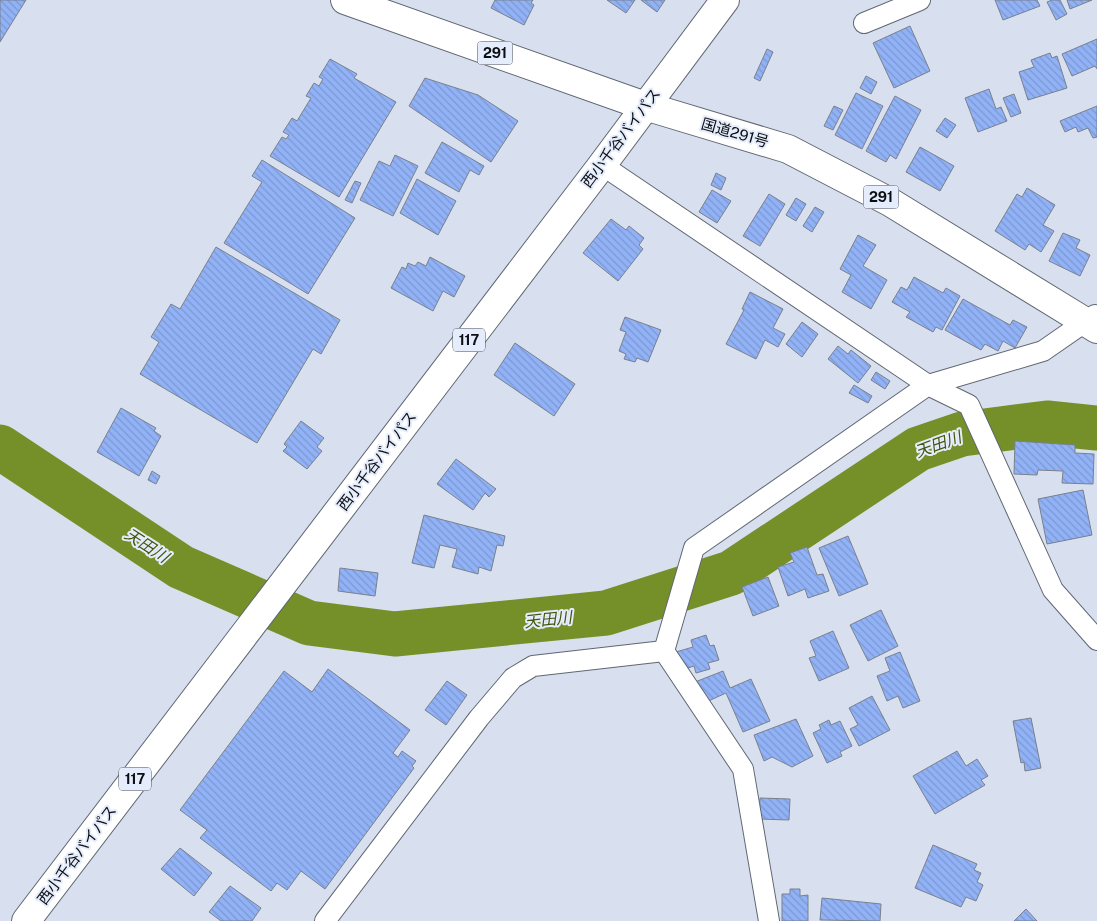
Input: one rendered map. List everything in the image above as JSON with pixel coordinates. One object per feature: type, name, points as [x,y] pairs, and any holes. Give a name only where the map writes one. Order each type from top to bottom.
[{"type":"highway","name":"国道291号","points":[[345,0],[645,106],[788,149],[890,202],[1093,321]]},
{"type":"highway","name":"西小千谷バイパス","points":[[26,921],[602,165],[725,0]]},
{"type":"street","points":[[864,23],[920,0]]},
{"type":"street","points":[[602,165],[928,386],[969,405],[1053,590],[1097,640]]},
{"type":"street","points":[[664,651],[694,548],[928,386],[1043,351],[1093,321]]},
{"type":"street","points":[[325,921],[479,718],[513,678],[533,666],[664,651]]},
{"type":"street","points":[[664,651],[743,769],[769,921]]},
{"type":"building","points":[[0,0],[26,0],[0,42]]},
{"type":"building","points":[[495,0],[533,0],[531,3],[534,5],[524,25],[491,8]]},
{"type":"building","points":[[607,0],[635,0],[626,13]]},
{"type":"building","points":[[641,0],[665,0],[657,12]]},
{"type":"building","points":[[995,0],[1037,0],[1040,6],[1003,20]]},
{"type":"building","points":[[1060,0],[1067,14],[1056,20],[1047,2]]},
{"type":"building","points":[[1067,0],[1092,0],[1070,9]]},
{"type":"building","points":[[910,26],[930,71],[894,88],[873,43]]},
{"type":"building","points":[[1097,39],[1097,69],[1095,66],[1072,76],[1062,54]]},
{"type":"building","points":[[767,49],[773,52],[760,81],[754,78]]},
{"type":"building","points":[[1050,53],[1052,58],[1057,56],[1067,88],[1028,100],[1019,72],[1034,67],[1031,60]]},
{"type":"building","points":[[330,59],[357,74],[354,78],[396,102],[339,197],[270,156],[282,137],[286,139],[289,135],[283,132],[292,118],[297,121],[311,98],[306,96],[314,83],[319,86],[323,79],[319,77]]},
{"type":"building","points":[[866,76],[877,82],[871,94],[860,88]]},
{"type":"building","points":[[425,78],[478,95],[518,121],[491,162],[409,106]]},
{"type":"building","points":[[989,89],[996,109],[1001,107],[1007,121],[978,132],[965,98]]},
{"type":"building","points":[[856,93],[883,106],[862,149],[835,135]]},
{"type":"building","points":[[1014,94],[1021,113],[1011,117],[1003,98]]},
{"type":"building","points":[[895,96],[921,110],[896,159],[890,155],[886,162],[866,151]]},
{"type":"building","points":[[834,106],[843,110],[833,130],[824,126]]},
{"type":"building","points":[[1097,106],[1097,137],[1093,138],[1088,128],[1078,132],[1076,127],[1065,132],[1060,121]]},
{"type":"building","points":[[945,118],[956,125],[947,138],[936,131]]},
{"type":"building","points":[[442,142],[484,166],[479,175],[470,170],[459,192],[425,173]]},
{"type":"building","points":[[920,147],[954,166],[940,191],[906,172]]},
{"type":"building","points":[[395,155],[418,166],[393,216],[360,200],[379,161],[390,166]]},
{"type":"building","points":[[262,160],[355,218],[308,294],[224,243],[262,182],[252,176]]},
{"type":"building","points":[[716,173],[726,178],[721,190],[711,185]]},
{"type":"building","points":[[417,179],[456,201],[438,235],[400,213]]},
{"type":"building","points":[[355,181],[361,183],[352,203],[345,200]]},
{"type":"building","points":[[1027,188],[1055,205],[1043,225],[1054,231],[1041,252],[1029,244],[1025,250],[995,231],[1017,194],[1022,197]]},
{"type":"building","points":[[712,190],[731,201],[717,223],[699,212]]},
{"type":"building","points":[[769,194],[785,204],[760,246],[743,236]]},
{"type":"building","points":[[796,198],[806,204],[796,221],[786,215]]},
{"type":"building","points":[[815,207],[824,212],[812,232],[803,226]]},
{"type":"building","points":[[611,219],[626,230],[629,226],[644,238],[639,245],[643,249],[618,281],[583,253]]},
{"type":"building","points":[[1063,233],[1080,240],[1076,248],[1090,255],[1080,276],[1049,261]]},
{"type":"building","points":[[858,235],[876,245],[863,266],[887,280],[871,309],[842,292],[851,275],[840,269]]},
{"type":"building","points":[[216,247],[340,320],[321,354],[313,349],[257,443],[140,374],[159,342],[151,337],[171,304],[180,309]]},
{"type":"building","points":[[430,257],[465,276],[454,297],[443,291],[433,311],[391,288],[402,267],[406,269],[408,263],[415,266],[418,262],[426,266]]},
{"type":"building","points":[[914,277],[943,293],[946,288],[960,296],[942,330],[936,327],[933,332],[906,317],[910,312],[892,302],[901,287],[907,290]]},
{"type":"building","points":[[750,292],[783,309],[773,328],[785,334],[778,347],[765,340],[756,359],[726,344],[744,310],[742,309]]},
{"type":"building","points":[[963,299],[1010,325],[1013,320],[1027,327],[1015,348],[1003,341],[998,351],[985,344],[981,350],[945,330]]},
{"type":"building","points":[[625,317],[661,330],[648,362],[637,358],[635,362],[624,359],[626,354],[619,351],[626,332],[620,330]]},
{"type":"building","points":[[802,322],[818,334],[802,357],[786,344]]},
{"type":"building","points":[[515,343],[575,384],[554,416],[494,375]]},
{"type":"building","points":[[838,346],[848,354],[851,350],[871,366],[858,383],[828,359]]},
{"type":"building","points":[[876,372],[890,381],[885,389],[871,380]]},
{"type":"building","points":[[854,385],[872,396],[868,403],[849,393]]},
{"type":"building","points":[[121,408],[156,428],[154,431],[161,436],[139,476],[97,452]]},
{"type":"building","points":[[301,421],[324,438],[317,447],[322,451],[307,469],[283,451],[287,447],[284,444]]},
{"type":"building","points":[[1015,441],[1075,445],[1075,453],[1094,454],[1093,484],[1062,483],[1063,471],[1038,470],[1037,475],[1014,474]]},
{"type":"building","points":[[456,459],[496,489],[489,497],[485,493],[473,510],[437,484]]},
{"type":"building","points":[[152,471],[160,476],[156,484],[148,480]]},
{"type":"building","points":[[1083,490],[1092,535],[1047,544],[1038,499]]},
{"type":"building","points":[[424,515],[505,536],[503,546],[497,545],[491,571],[479,567],[478,574],[452,567],[457,549],[440,545],[434,568],[412,563]]},
{"type":"building","points":[[848,536],[868,584],[839,596],[819,548]]},
{"type":"building","points":[[807,547],[817,575],[823,574],[829,591],[808,598],[805,589],[788,596],[778,567],[794,562],[790,553]]},
{"type":"building","points":[[340,568],[378,573],[375,596],[338,591]]},
{"type":"building","points":[[768,577],[779,606],[753,616],[742,587]]},
{"type":"building","points":[[881,610],[898,646],[868,661],[850,625]]},
{"type":"building","points":[[833,631],[849,668],[819,681],[809,658],[816,656],[810,641]]},
{"type":"building","points":[[706,635],[710,646],[714,645],[719,660],[708,663],[710,669],[696,673],[694,666],[682,670],[676,652],[693,647],[691,640]]},
{"type":"building","points":[[900,652],[920,701],[903,708],[898,696],[887,701],[877,676],[890,671],[885,658]]},
{"type":"building","points":[[328,669],[410,730],[393,753],[398,757],[402,751],[416,761],[412,766],[414,768],[325,889],[301,871],[287,890],[277,883],[271,891],[200,838],[207,830],[180,810],[284,671],[312,692]]},
{"type":"building","points":[[723,671],[730,688],[751,679],[770,721],[743,732],[726,693],[704,703],[695,682]]},
{"type":"building","points":[[447,681],[467,695],[446,725],[425,710]]},
{"type":"building","points":[[872,696],[890,730],[859,746],[850,729],[858,725],[849,708]]},
{"type":"building","points":[[1031,718],[1041,768],[1025,771],[1024,762],[1021,763],[1013,721]]},
{"type":"building","points":[[796,719],[813,756],[792,767],[772,757],[764,761],[754,735]]},
{"type":"building","points":[[829,720],[831,725],[840,721],[852,746],[840,752],[842,756],[827,763],[813,733],[821,729],[819,725]]},
{"type":"building","points":[[957,751],[966,766],[977,759],[988,776],[981,780],[985,785],[935,814],[913,776]]},
{"type":"building","points":[[760,798],[790,799],[789,820],[759,819]]},
{"type":"building","points":[[933,845],[977,864],[974,870],[981,873],[977,882],[983,885],[976,901],[966,897],[961,907],[915,888]]},
{"type":"building","points":[[180,848],[212,873],[194,896],[161,869]]},
{"type":"building","points":[[230,886],[261,908],[252,921],[221,921],[209,912]]},
{"type":"building","points":[[790,889],[800,889],[800,896],[808,895],[808,921],[782,921],[782,894],[790,894]]},
{"type":"building","points":[[822,898],[881,904],[880,921],[820,920]]},
{"type":"building","points":[[1026,909],[1037,921],[1014,921]]},
{"type":"waterway","name":"天田川","points":[[0,447],[181,567],[309,623],[395,634],[606,613],[731,573],[918,449],[962,434],[1047,423],[1097,428]]}]
